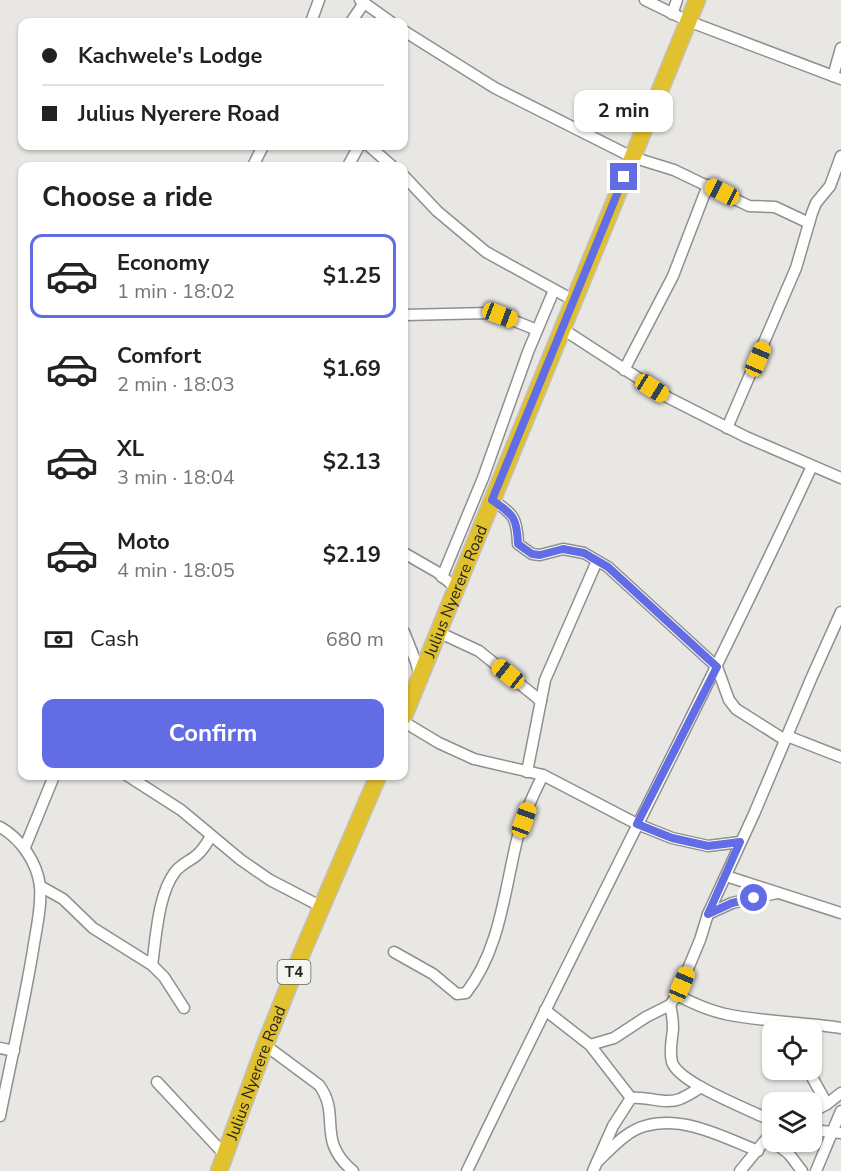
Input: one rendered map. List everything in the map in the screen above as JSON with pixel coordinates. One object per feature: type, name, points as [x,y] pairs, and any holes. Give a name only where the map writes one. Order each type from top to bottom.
[{"type":"highway","name":"Julius Nyerere Road","points":[[408,706],[697,0]]},
{"type":"highway","name":"Julius Nyerere Road","points":[[219,1171],[265,1045],[376,780]]},
{"type":"street","points":[[312,18],[319,0]]},
{"type":"street","points":[[645,0],[688,21],[837,78],[841,48]]},
{"type":"street","points":[[672,14],[677,0]]},
{"type":"street","points":[[353,18],[362,1],[385,18]]},
{"type":"street","points":[[408,34],[495,88],[632,157],[675,170],[749,206],[776,207],[808,223]]},
{"type":"street","points":[[374,150],[387,162]]},
{"type":"street","points":[[727,428],[793,276],[816,203],[830,186],[841,156]]},
{"type":"street","points":[[408,180],[437,211],[486,252],[573,300]]},
{"type":"street","points":[[624,370],[673,276],[708,185]]},
{"type":"street","points":[[442,577],[483,478],[554,290]]},
{"type":"street","points":[[408,315],[489,313],[537,330]]},
{"type":"street","points":[[561,328],[669,398],[727,428],[841,478]]},
{"type":"street","points":[[467,1171],[637,824],[717,667],[812,466]]},
{"type":"street","points":[[492,500],[509,511],[515,519],[518,544],[532,554],[540,555],[563,549],[584,553],[608,567],[717,667],[729,700],[736,709],[786,738],[841,757]]},
{"type":"street","points":[[408,555],[456,588]]},
{"type":"street","points":[[527,772],[545,680],[597,561]]},
{"type":"street","points":[[590,1045],[614,1038],[646,1017],[670,1005],[677,995],[700,940],[708,914],[841,612]]},
{"type":"street","points":[[438,632],[479,651],[541,701]]},
{"type":"street","points":[[408,642],[420,677]]},
{"type":"street","points":[[408,724],[439,743],[474,759],[543,775],[637,824],[672,838],[708,846],[740,842]]},
{"type":"street","points":[[394,952],[433,974],[457,994],[466,993],[479,976],[495,936],[516,842],[543,775]]},
{"type":"street","points":[[25,847],[52,780]]},
{"type":"street","points":[[134,780],[181,810],[241,860],[270,880],[322,906]]},
{"type":"street","points":[[0,827],[25,847],[40,886],[32,959],[0,1116]]},
{"type":"street","points":[[152,965],[166,889],[173,874],[180,866],[196,857],[212,836]]},
{"type":"street","points":[[726,876],[841,913]]},
{"type":"street","points":[[40,886],[63,899],[93,928],[152,965],[164,977],[184,1008]]},
{"type":"street","points":[[708,914],[732,903],[777,893]]},
{"type":"street","points":[[677,995],[702,1007],[723,1013],[841,1028]]},
{"type":"street","points":[[670,1005],[673,1027],[671,1051],[673,1065],[677,1071],[701,1087],[762,1116]]},
{"type":"street","points":[[545,1010],[590,1045],[632,1098]]},
{"type":"street","points":[[265,1045],[319,1085],[325,1093],[329,1103],[330,1132],[334,1150],[353,1171]]},
{"type":"street","points":[[0,1048],[14,1051]]},
{"type":"street","points":[[814,1080],[827,1104]]},
{"type":"street","points":[[157,1082],[225,1155]]},
{"type":"street","points":[[595,1167],[613,1126],[632,1098],[675,1101],[701,1087]]},
{"type":"street","points":[[822,1107],[841,1093]]},
{"type":"street","points":[[816,1171],[837,1133],[841,1111]]},
{"type":"street","points":[[595,1167],[624,1137],[644,1126],[662,1123],[696,1127],[758,1151]]},
{"type":"street","points":[[822,1131],[837,1133]]},
{"type":"street","points":[[740,1171],[762,1147]]},
{"type":"street","points":[[787,1152],[802,1171]]},
{"type":"route","points":[[624,177],[492,500],[509,511],[515,519],[518,544],[532,554],[540,555],[563,549],[584,553],[608,567],[717,667],[637,824],[672,838],[708,846],[740,842],[708,914],[732,903],[754,898]]}]
